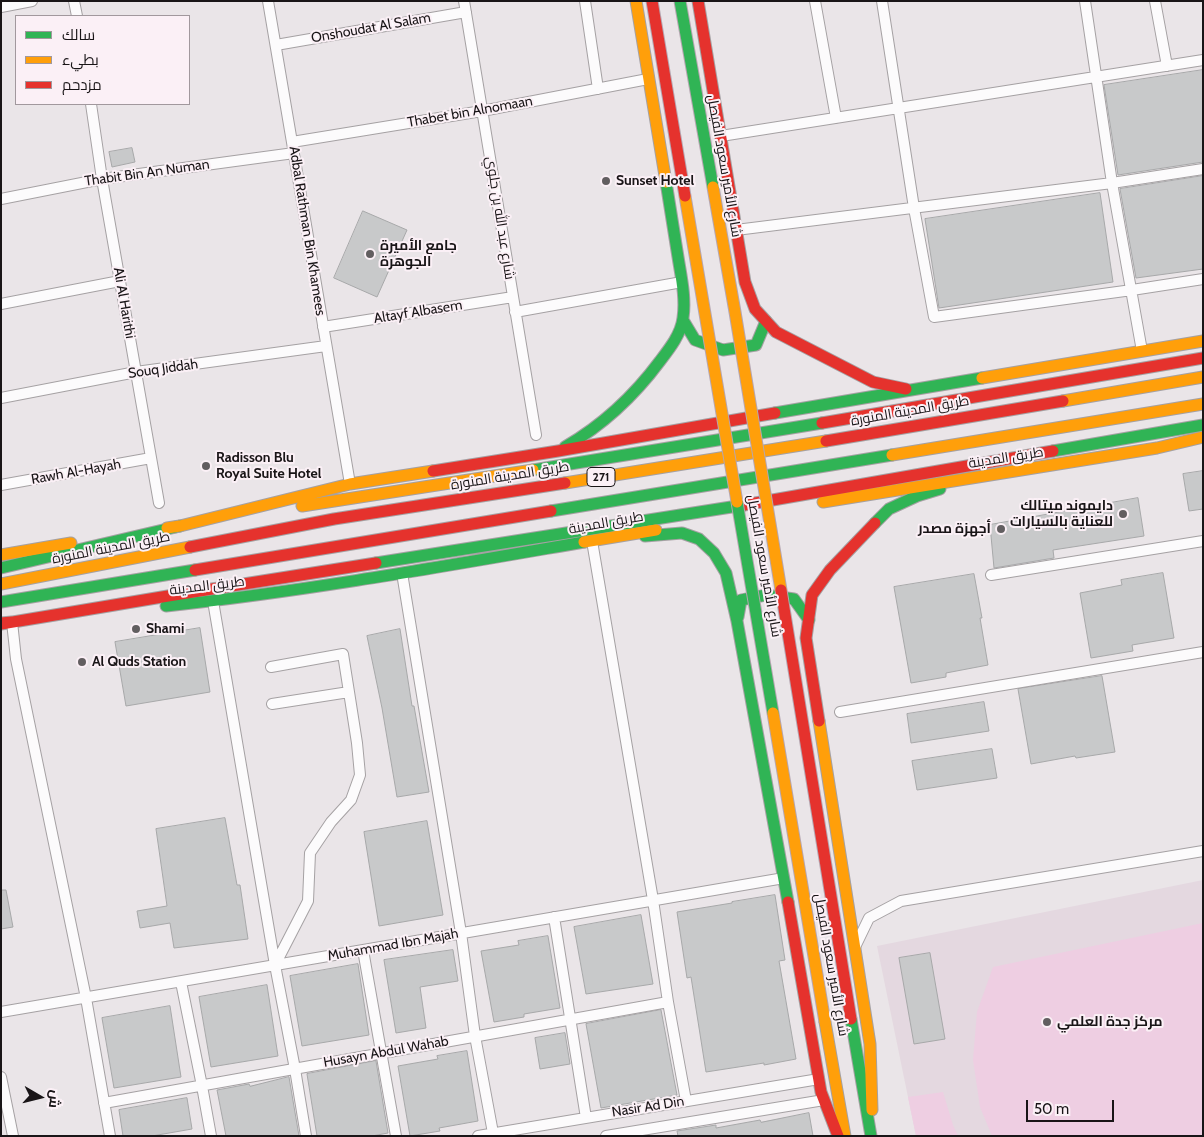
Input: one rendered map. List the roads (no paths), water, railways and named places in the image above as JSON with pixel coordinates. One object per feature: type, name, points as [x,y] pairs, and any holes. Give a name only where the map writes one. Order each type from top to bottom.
[{"type":"main road","points":[[558,451],[582,438],[622,406],[654,369],[677,338],[683,320],[682,282],[636,1]]},
{"type":"main road","name":"شارع الأمير سعود الفيصل","points":[[652,1],[845,1136]]},
{"type":"main road","name":"شارع الأمير سعود الفيصل","points":[[680,1],[735,312],[850,1019],[872,1136]]},
{"type":"main road","points":[[698,1],[745,282],[755,309],[776,332],[873,382],[910,390]]},
{"type":"main road","points":[[683,320],[695,340],[723,350],[756,345],[766,321]]},
{"type":"main road","points":[[1,568],[350,484],[558,451],[1203,341]]},
{"type":"main road","points":[[1,555],[726,439],[1203,358]]},
{"type":"main road","name":"طريق المدينة المنورة","points":[[1,584],[334,519],[689,464],[1203,377]]},
{"type":"main road","name":"271","points":[[1,602],[1203,404]]},
{"type":"main road","name":"طريق المدينة","points":[[5,623],[738,506],[1203,425]]},
{"type":"main road","name":"طريق المدينة","points":[[5,623],[213,601],[402,573],[720,518],[1158,448],[1203,437]]},
{"type":"main road","points":[[872,1136],[870,1044],[806,638],[812,595],[830,570],[888,509],[917,496],[973,479]]},
{"type":"main road","points":[[592,541],[682,534],[699,539],[714,553],[726,573],[737,621],[821,1092],[838,1136]]},
{"type":"main road","points":[[737,621],[741,600],[766,595],[794,599],[809,620]]},
{"type":"street","points":[[1,7],[32,1]]},
{"type":"street","points":[[74,1],[77,15]]},
{"type":"street","name":"Adbal Rathman Bin Khamees","points":[[268,1],[350,484]]},
{"type":"street","name":"شارع عبد الله بن جلوي","points":[[464,1],[536,435]]},
{"type":"street","points":[[585,1],[598,89]]},
{"type":"street","points":[[815,1],[836,118]]},
{"type":"street","points":[[882,1],[914,208],[934,317],[1132,290],[1203,278]]},
{"type":"street","points":[[1085,1],[1112,183],[1142,352]]},
{"type":"street","points":[[1155,1],[1167,66]]},
{"type":"street","name":"Onshoudat Al Salam","points":[[276,45],[466,12]]},
{"type":"street","points":[[721,136],[1203,60]]},
{"type":"street","name":"Thabet bin Alnomaan","points":[[292,142],[482,111],[648,79]]},
{"type":"street","name":"Ali Al Harithi","points":[[91,105],[102,178],[159,503]]},
{"type":"street","name":"Thabit Bin An Numan","points":[[1,199],[102,178],[294,153]]},
{"type":"street","points":[[736,230],[1112,183],[1203,169]]},
{"type":"street","points":[[1,304],[120,281]]},
{"type":"street","points":[[515,312],[682,282]]},
{"type":"street","name":"Altayf Albasem","points":[[323,327],[513,297]]},
{"type":"street","name":"Souq Jiddah","points":[[1,398],[136,372],[326,346]]},
{"type":"street","name":"Rawh Al-Hayah","points":[[1,485],[151,458]]},
{"type":"street","points":[[592,541],[686,1101]]},
{"type":"street","points":[[991,575],[1203,541]]},
{"type":"street","points":[[402,573],[461,933],[475,1036],[493,1133]]},
{"type":"street","points":[[213,601],[306,1136]]},
{"type":"street","points":[[5,623],[16,659],[86,998],[110,1136]]},
{"type":"street","points":[[840,712],[1203,652]]},
{"type":"street","points":[[271,667],[343,654],[360,775],[351,800],[331,822],[310,853],[308,901],[275,965]]},
{"type":"street","points":[[272,704],[349,692]]},
{"type":"street","points":[[855,947],[869,918],[901,901],[1203,851]]},
{"type":"street","name":"Muhammad Ibn Majah","points":[[1,1012],[784,878]]},
{"type":"street","points":[[554,918],[586,1118]]},
{"type":"street","points":[[362,950],[396,1136]]},
{"type":"street","points":[[181,982],[211,1136]]},
{"type":"street","name":"Husayn Abdul Wahab","points":[[104,1103],[668,1002]]},
{"type":"street","points":[[1,1077],[13,1136]]},
{"type":"street","name":"Nasir Ad Din","points":[[478,1136],[819,1079]]},
{"type":"street","name":"Nasir Ad Din","points":[[606,1136],[824,1100]]},
{"type":"place","name":"Sunset Hotel","points":[[606,181]]},
{"type":"place","name":"جامع الأميرة الجوهرة","points":[[370,254]]},
{"type":"place","name":"Radisson Blu Royal Suite Hotel","points":[[206,466]]},
{"type":"place","name":"دايموند ميتالك للعناية بالسيارات","points":[[1123,514]]},
{"type":"place","name":"أجهزة مصدر","points":[[1001,529]]},
{"type":"place","name":"Shami","points":[[136,629]]},
{"type":"place","name":"Al Quds Station","points":[[82,662]]},
{"type":"place","name":"مركز جدة العلمي","points":[[1047,1022]]}]
